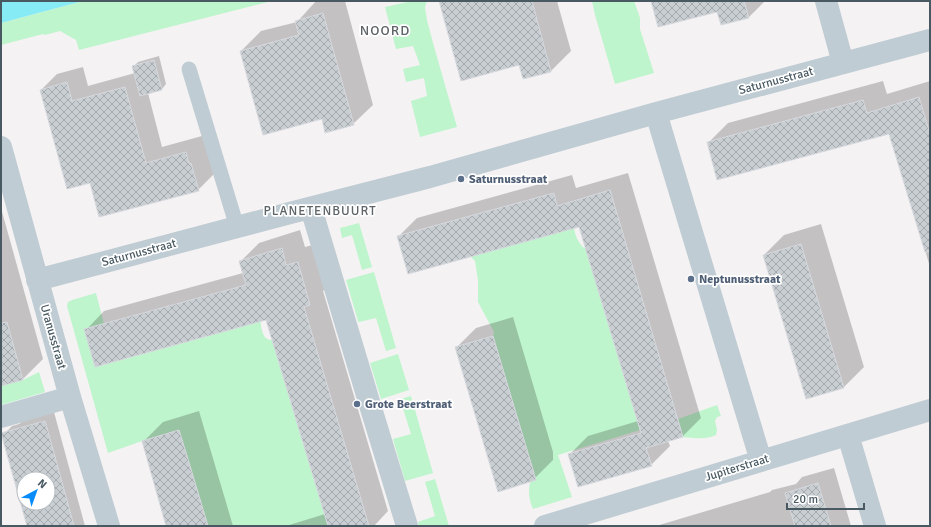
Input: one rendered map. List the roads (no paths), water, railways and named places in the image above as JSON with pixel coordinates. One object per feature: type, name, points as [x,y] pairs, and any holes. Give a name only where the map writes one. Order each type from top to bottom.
[{"type":"street","points":[[826,1],[843,63]]},
{"type":"street","name":"Saturnusstraat","points":[[37,280],[430,177],[656,113],[930,40]]},
{"type":"street","points":[[656,113],[761,461]]},
{"type":"street","name":"Uranusstraat","points":[[1,147],[70,397],[109,526]]},
{"type":"street","points":[[311,208],[407,526]]},
{"type":"street","points":[[1,417],[70,397]]},
{"type":"street","name":"Jupiterstraat","points":[[545,526],[930,410]]},
{"type":"street","points":[[848,435],[876,526]]},
{"type":"lane","points":[[189,69],[238,227]]},
{"type":"water","points":[[1,1],[83,1],[1,23]]},
{"type":"place","name":"Saturnusstraat","points":[[461,179]]},
{"type":"place","name":"Neptunusstraat","points":[[691,279]]},
{"type":"place","name":"Grote Beerstraat","points":[[357,404]]},
{"type":"district","name":"NOORD","points":[[385,30]]},
{"type":"district","name":"PLANETENBUURT","points":[[320,211]]}]
